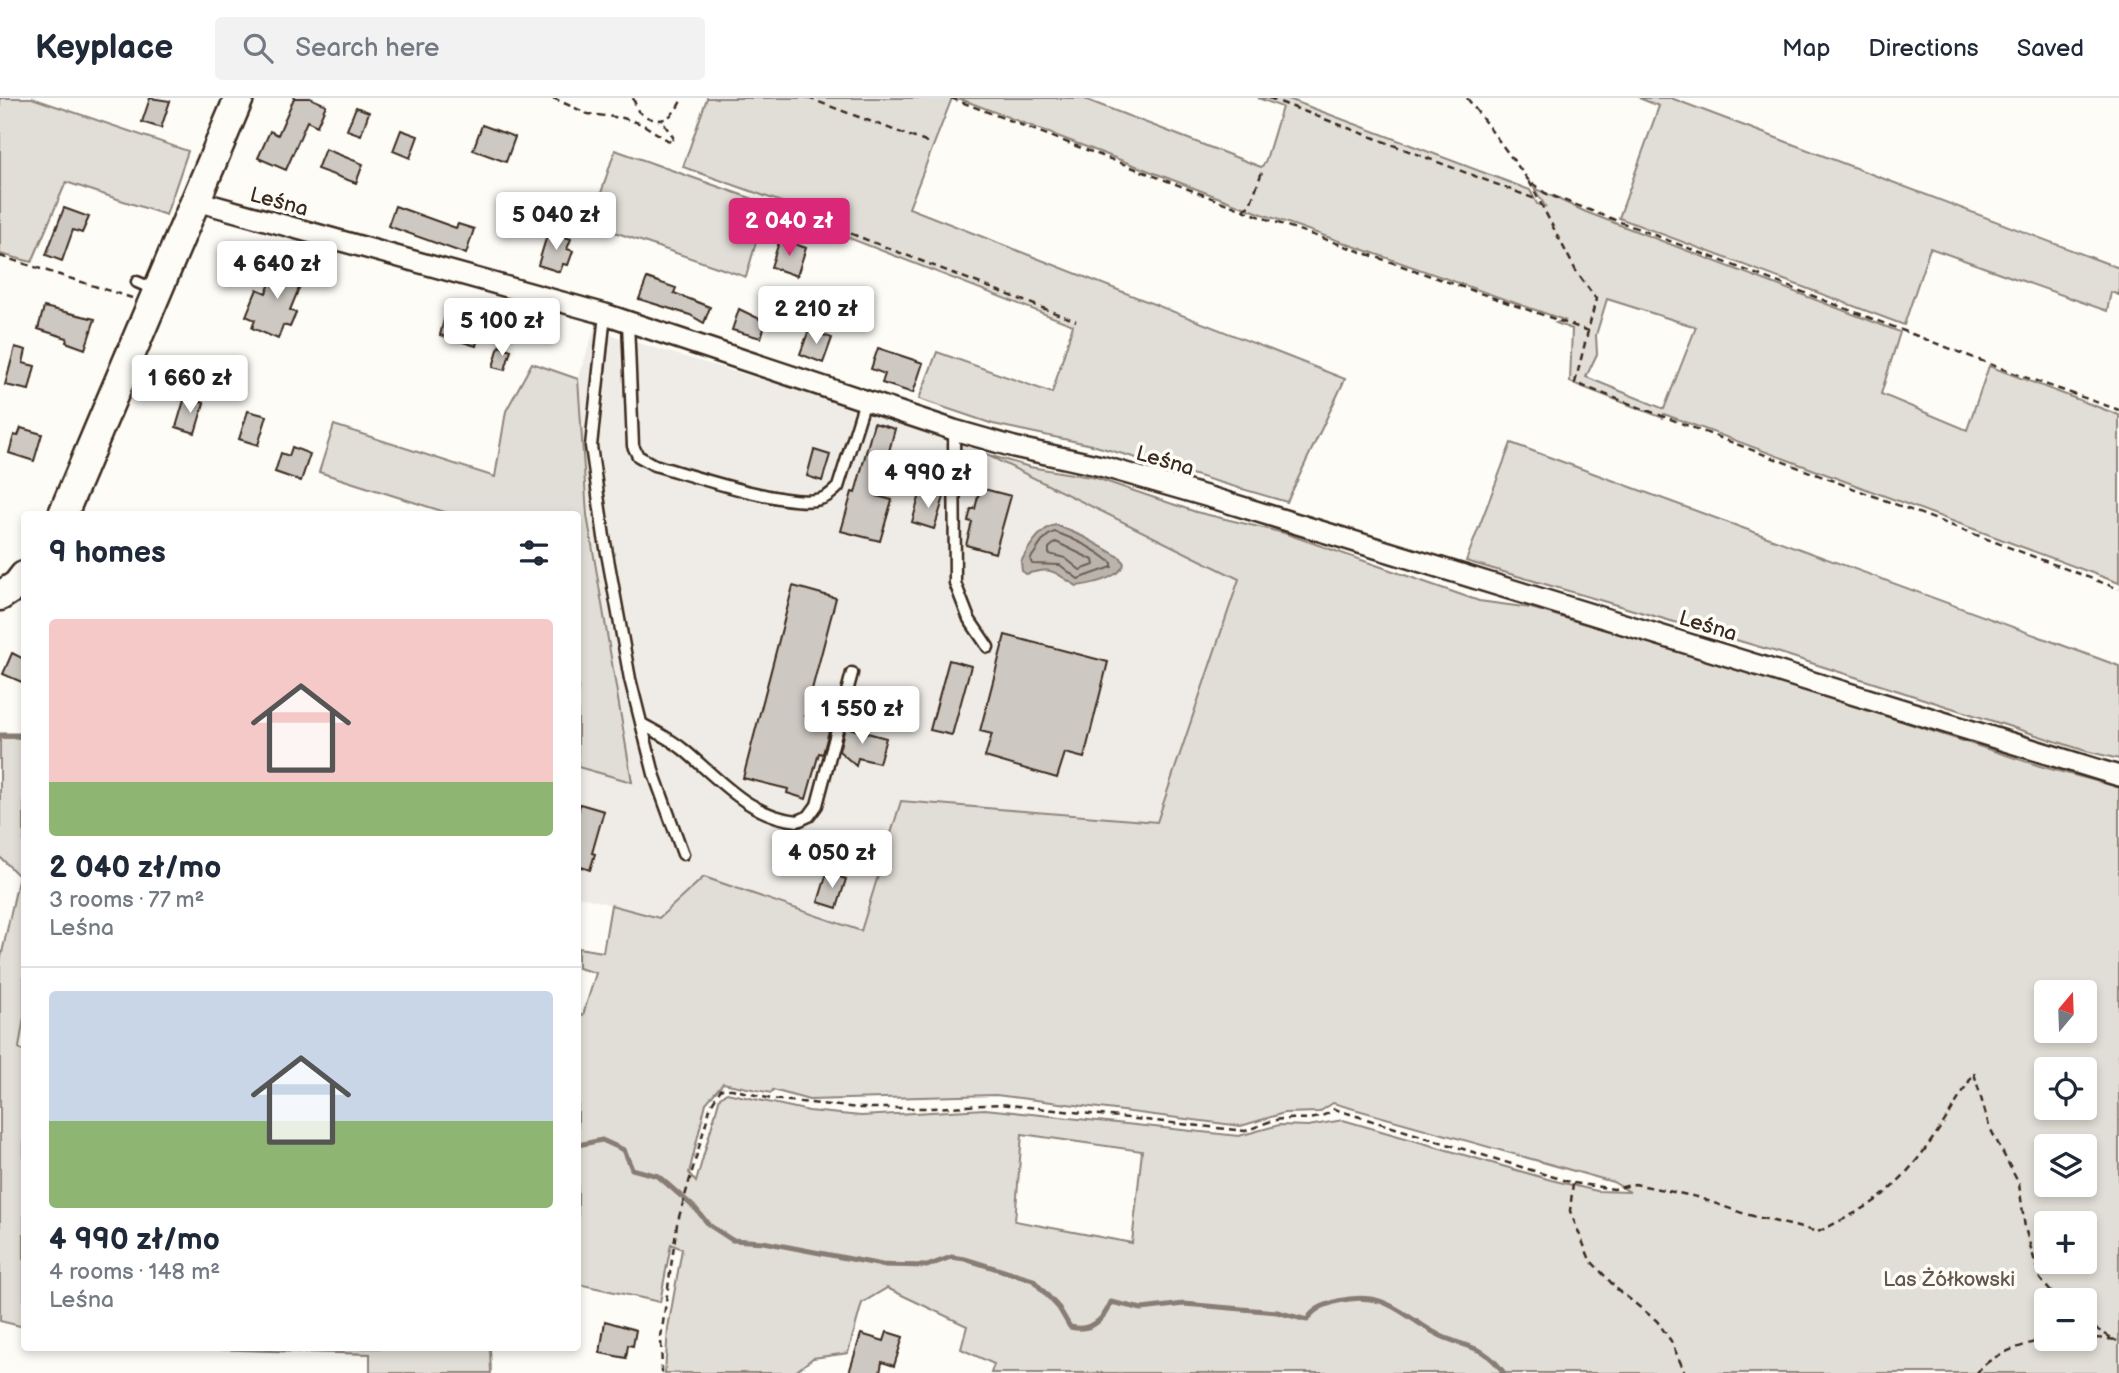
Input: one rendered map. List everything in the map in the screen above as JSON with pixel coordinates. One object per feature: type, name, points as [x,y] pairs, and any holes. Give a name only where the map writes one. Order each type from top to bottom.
[{"type":"main road","points":[[64,511],[145,291],[197,201],[239,98]]},
{"type":"main road","points":[[0,596],[21,580]]},
{"type":"street","name":"Leśna","points":[[197,201],[605,314],[954,430],[1014,447],[1101,466],[1216,499],[2119,776]]},
{"type":"lane","points":[[605,314],[591,446],[606,550],[630,679],[654,774],[683,854]]},
{"type":"lane","points":[[628,322],[633,446],[638,456],[654,466],[782,498],[802,501],[824,498],[838,487],[865,401]]},
{"type":"lane","points":[[954,430],[955,583],[969,619],[988,647]]},
{"type":"lane","points":[[642,724],[682,748],[745,802],[773,816],[798,821],[808,816],[817,805],[852,673]]},
{"type":"path","points":[[553,98],[581,112],[623,118],[649,127],[669,142],[674,141],[662,121]]},
{"type":"path","points":[[633,98],[638,111],[651,120],[662,121],[673,114],[681,99],[676,98]]},
{"type":"path","points":[[808,98],[931,144]]},
{"type":"path","points":[[951,98],[1243,210],[1589,331]]},
{"type":"path","points":[[1269,98],[1538,200]]},
{"type":"path","points":[[1467,98],[1529,181],[1576,271],[1594,293],[1596,306],[1575,383],[2119,589]]},
{"type":"path","points":[[649,127],[651,120]]},
{"type":"path","points":[[666,138],[670,134]]},
{"type":"path","points":[[1243,210],[1250,205],[1263,169]]},
{"type":"path","points":[[1529,181],[1573,205],[2119,410]]},
{"type":"path","points":[[795,212],[1076,321]]},
{"type":"path","points":[[0,256],[145,291]]},
{"type":"path","points":[[662,1373],[661,1337],[681,1212],[711,1105],[721,1089],[732,1089],[771,1100],[858,1108],[1001,1104],[1245,1131],[1282,1119],[1306,1121],[1325,1116],[1334,1109],[1530,1167],[1573,1183],[1615,1189],[1635,1184],[1698,1197],[1745,1214],[1818,1232],[1876,1200],[1905,1172],[1956,1105],[1975,1073],[1989,1126],[2019,1184],[2025,1228],[2040,1279],[2048,1288]]},
{"type":"path","points":[[1573,1183],[1570,1211],[1590,1261],[1617,1289],[1657,1321],[1671,1341],[1685,1373]]},
{"type":"path","points":[[2097,1329],[2118,1340]]},
{"type":"path","points":[[2097,1338],[2118,1340]]},
{"type":"path","points":[[1977,1373],[1981,1366],[2014,1348],[2034,1342]]},
{"type":"shaded area","points":[[594,330],[909,423],[985,454],[1239,579],[1157,822],[861,931],[704,877],[659,918],[581,897],[581,768],[632,782],[587,515],[578,379]]},
{"type":"green space","points":[[0,98],[32,98],[188,151],[166,215],[66,182],[32,262],[0,254]]},
{"type":"green space","points":[[707,98],[952,98],[909,208],[1345,379],[1287,502],[1092,445],[993,424],[919,399],[937,352],[1052,393],[1073,325],[818,226],[821,216],[683,167]]},
{"type":"green space","points":[[958,98],[1082,98],[1261,167],[1265,163],[1282,107],[1258,98],[1286,98],[1530,190],[1537,204],[1545,206],[1534,188],[1586,212],[1900,332],[1881,394],[1967,430],[1989,366],[2119,415],[2119,583],[1664,414],[1663,418],[1570,382],[1572,329],[1556,323],[1564,320],[1262,214]],"holes":[[[1607,299],[1696,327],[1664,409],[1586,377],[1597,354],[1596,335]]]},
{"type":"green space","points":[[1639,98],[1671,98],[2119,268],[2119,295],[2111,292],[2107,311],[1930,248],[1904,325],[1619,218],[1659,106]]},
{"type":"green space","points":[[615,150],[767,204],[746,277],[591,224]]},
{"type":"green space","points":[[532,363],[578,379],[587,515],[632,782],[581,768],[581,511],[442,511],[319,472],[334,425],[495,477],[506,411]]},
{"type":"green space","points":[[1511,443],[2119,666],[2119,759],[2086,751],[1777,652],[1466,561]]},
{"type":"green space","name":"Las Żółkowski","points":[[985,454],[1030,467],[1096,478],[1196,512],[1284,533],[1479,601],[1531,608],[1765,677],[2043,767],[2119,787],[2119,1373],[991,1373],[994,1364],[961,1349],[967,1326],[887,1288],[862,1303],[848,1353],[813,1358],[794,1373],[665,1373],[668,1328],[682,1249],[671,1244],[660,1302],[581,1285],[581,1014],[583,1015],[596,973],[581,969],[581,948],[603,952],[611,905],[659,918],[704,877],[861,931],[901,801],[1157,822],[1239,579]],"holes":[[[723,1083],[771,1093],[773,1090],[809,1100],[996,1095],[1241,1126],[1284,1113],[1319,1112],[1333,1103],[1613,1182],[1630,1192],[1597,1191],[1551,1180],[1343,1120],[1308,1126],[1279,1125],[1239,1136],[985,1109],[861,1116],[809,1111],[727,1093],[720,1097],[696,1182],[689,1173],[706,1103]],[[1022,1134],[1142,1151],[1132,1243],[1015,1221]]]},
{"type":"green space","points":[[0,738],[21,738],[21,1326],[0,1321],[0,962],[19,876],[0,857]]},
{"type":"green space","points":[[274,1351],[490,1351],[491,1373],[370,1373],[370,1354]]},
{"type":"water","points":[[1056,525],[1121,558],[1124,564],[1121,569],[1104,580],[1077,586],[1049,571],[1026,574],[1022,571],[1021,562],[1027,551],[1040,534]]},
{"type":"building","points":[[150,98],[170,101],[161,128],[142,122]]},
{"type":"building","points":[[294,98],[310,98],[326,105],[317,126],[307,121],[286,170],[258,158],[270,131],[278,135]]},
{"type":"building","points":[[356,107],[369,112],[361,135],[347,130]]},
{"type":"building","points":[[482,125],[515,137],[506,162],[473,150]]},
{"type":"building","points":[[401,130],[418,136],[410,158],[393,151]]},
{"type":"building","points":[[325,149],[363,164],[356,183],[317,169]]},
{"type":"building","points":[[395,206],[456,228],[458,224],[474,229],[466,254],[388,226]]},
{"type":"building","points":[[64,208],[89,217],[82,233],[73,230],[62,261],[46,255]]},
{"type":"building","points":[[548,232],[571,239],[567,249],[573,251],[568,265],[563,264],[560,272],[538,265]]},
{"type":"building","points":[[780,239],[806,248],[797,276],[771,267]]},
{"type":"building","points":[[280,260],[306,271],[290,310],[296,313],[290,327],[283,325],[278,339],[252,328],[255,320],[246,316],[257,289],[266,293]]},
{"type":"building","points":[[647,278],[676,288],[674,293],[710,307],[704,323],[690,315],[639,299]]},
{"type":"building","points":[[44,307],[95,319],[85,349],[66,342],[67,338],[38,329]]},
{"type":"building","points":[[447,308],[483,318],[476,346],[440,335]]},
{"type":"building","points":[[739,309],[766,322],[761,338],[732,330]]},
{"type":"building","points":[[809,330],[832,338],[823,363],[800,354]]},
{"type":"building","points":[[499,346],[511,350],[505,370],[493,367]]},
{"type":"building","points":[[15,347],[26,350],[23,363],[35,366],[29,390],[5,385]]},
{"type":"building","points":[[878,348],[923,363],[913,393],[882,383],[885,374],[871,369]]},
{"type":"building","points":[[185,397],[204,403],[195,433],[176,427]]},
{"type":"building","points":[[248,411],[267,416],[258,445],[239,439]]},
{"type":"building","points":[[874,423],[895,429],[877,496],[892,500],[880,541],[841,531],[852,492],[855,493]]},
{"type":"building","points":[[21,428],[42,434],[34,461],[9,453],[14,435],[18,436]]},
{"type":"building","points":[[292,447],[310,454],[301,481],[275,472],[281,453],[289,456]]},
{"type":"building","points":[[814,450],[830,455],[822,481],[807,476]]},
{"type":"building","points":[[980,488],[1011,496],[995,553],[966,545],[972,522],[968,521],[971,509],[975,509]]},
{"type":"building","points":[[921,491],[944,497],[934,529],[912,522]]},
{"type":"building","points":[[793,586],[836,598],[805,716],[831,723],[806,799],[787,793],[788,789],[743,778]]},
{"type":"building","points":[[1005,635],[1108,662],[1084,758],[1065,753],[1057,778],[985,757],[992,734],[980,731]]},
{"type":"building","points":[[12,653],[21,658],[21,682],[3,674]]},
{"type":"building","points":[[949,660],[971,666],[952,735],[930,730]]},
{"type":"building","points":[[845,727],[886,738],[879,763],[858,758],[856,766],[839,751]]},
{"type":"building","points":[[581,804],[604,811],[590,870],[581,867]]},
{"type":"building","points":[[827,873],[846,879],[837,908],[818,902]]},
{"type":"building","points":[[605,1321],[636,1330],[633,1346],[628,1345],[626,1358],[600,1353]]},
{"type":"building","points":[[887,1332],[903,1337],[894,1366],[882,1362],[880,1373],[849,1373],[861,1334],[884,1341]]},
{"type":"waterway","points":[[0,735],[21,735]]},
{"type":"waterway","points":[[581,1144],[602,1140],[624,1150],[632,1169],[658,1176],[696,1209],[709,1225],[732,1240],[763,1242],[882,1265],[927,1266],[951,1257],[965,1259],[1033,1280],[1059,1308],[1070,1327],[1084,1328],[1095,1324],[1111,1302],[1142,1309],[1184,1304],[1277,1312],[1307,1320],[1316,1310],[1329,1304],[1355,1298],[1369,1299],[1393,1307],[1441,1336],[1483,1352],[1504,1373]]}]
